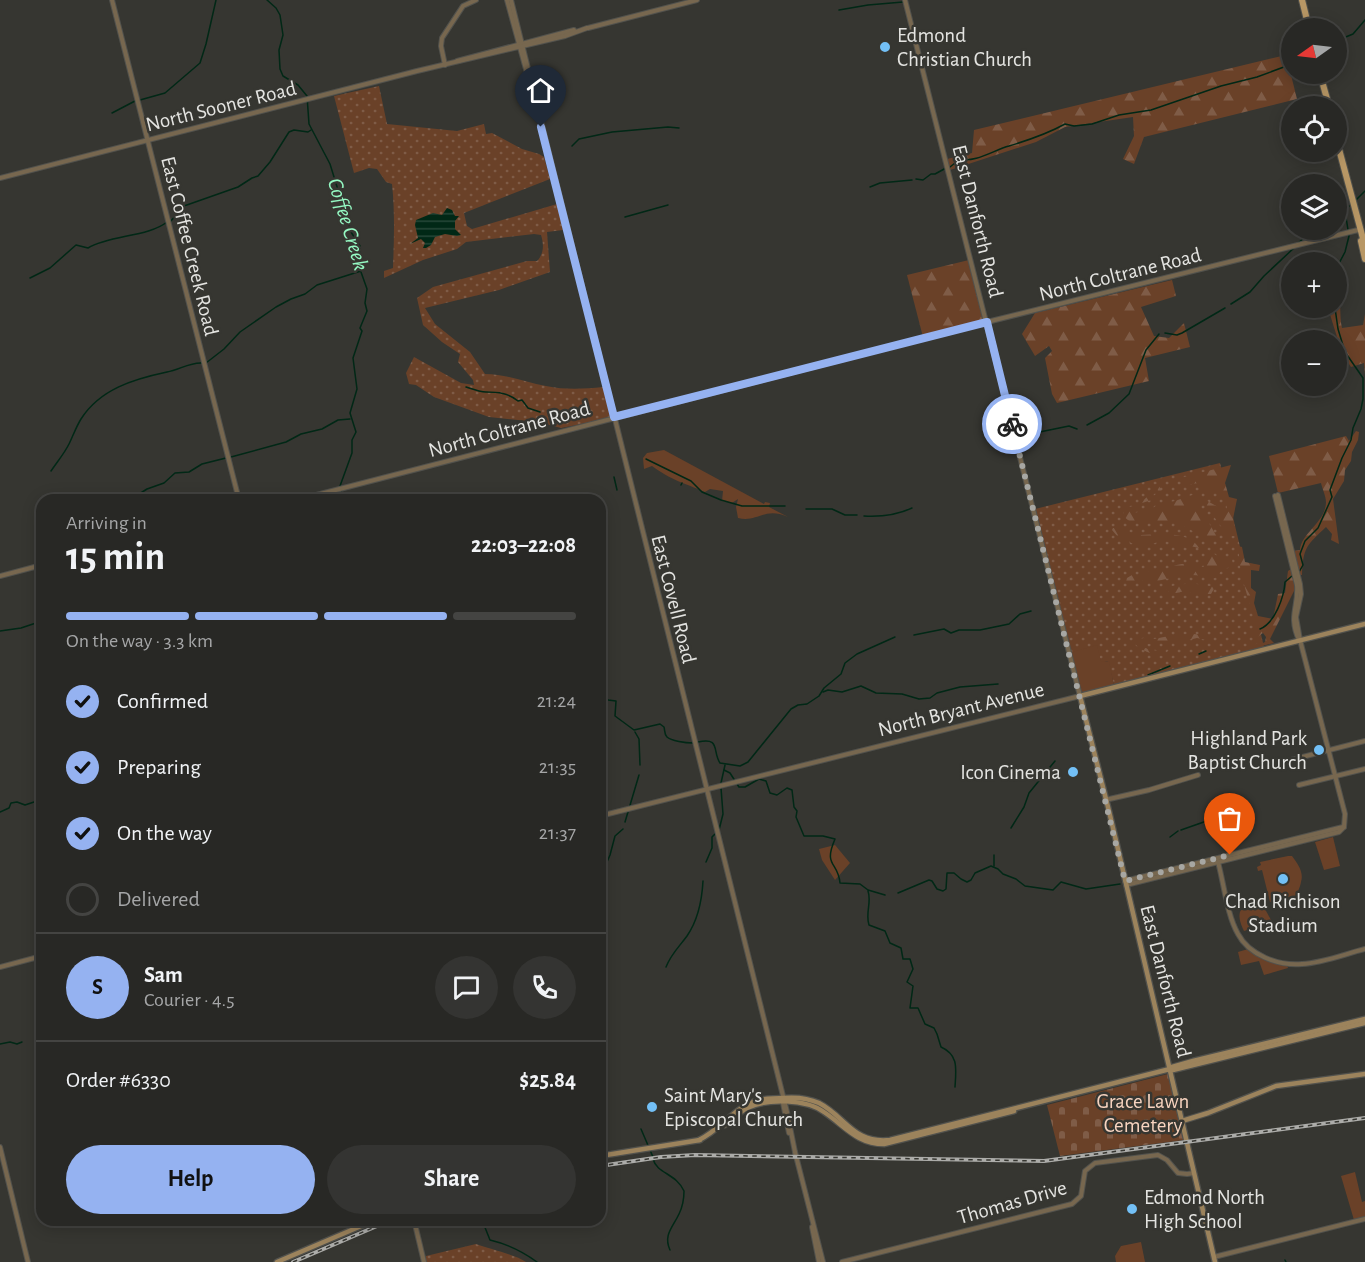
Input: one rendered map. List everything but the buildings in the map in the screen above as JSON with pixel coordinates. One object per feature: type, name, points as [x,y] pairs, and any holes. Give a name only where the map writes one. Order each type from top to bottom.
[{"type":"main road","points":[[1302,0],[1306,18]]},
{"type":"main road","points":[[1342,162],[1365,246]]},
{"type":"main road","points":[[1361,229],[1365,257]]},
{"type":"main road","name":"North Bryant Avenue","points":[[1080,696],[1365,624]]},
{"type":"main road","name":"East Danforth Road","points":[[1080,696],[1214,1259]]},
{"type":"main road","points":[[606,1155],[699,1140],[714,1132],[738,1110],[752,1102],[782,1100],[812,1101],[824,1106],[857,1138],[870,1143],[884,1143],[1365,1021]]},
{"type":"main road","points":[[1182,1121],[1276,1086],[1365,1074]]},
{"type":"main road","points":[[837,1120],[865,1138],[884,1143]]},
{"type":"main road","points":[[277,1262],[361,1226]]},
{"type":"street","name":"East Coffee Creek Road","points":[[112,0],[237,494]]},
{"type":"street","points":[[447,64],[441,46],[442,38],[463,6],[476,0]]},
{"type":"street","name":"East Covell Road","points":[[509,0],[614,417],[821,1262]]},
{"type":"street","name":"North Sooner Road","points":[[0,178],[698,0]]},
{"type":"street","name":"East Danforth Road","points":[[906,2],[1080,696]]},
{"type":"street","name":"North Coltrane Road","points":[[319,494],[987,322],[1361,229]]},
{"type":"street","points":[[1125,883],[1339,832],[1344,827],[1346,818],[1293,617],[1297,589],[1276,495]]},
{"type":"street","points":[[0,576],[36,567]]},
{"type":"street","name":"North Bryant Avenue","points":[[606,815],[1080,696]]},
{"type":"street","points":[[1267,766],[1365,741]]},
{"type":"street","points":[[1299,785],[1365,769]]},
{"type":"street","points":[[1105,801],[1198,775]]},
{"type":"street","points":[[1218,860],[1235,928],[1247,946],[1260,955],[1286,963],[1303,964],[1365,950]]},
{"type":"street","points":[[0,967],[36,958]]},
{"type":"street","points":[[0,1147],[28,1262]]},
{"type":"street","name":"Thomas Drive","points":[[842,1262],[1072,1204],[1081,1196],[1085,1171],[1095,1163],[1158,1155],[1167,1160],[1178,1173],[1194,1173]]},
{"type":"street","points":[[1214,1259],[1365,1219]]},
{"type":"street","points":[[416,1226],[424,1262]]},
{"type":"green space","points":[[1281,56],[1281,84],[1293,84],[1296,96],[1281,96],[1281,103],[1144,137],[1134,164],[1123,159],[1134,136],[1133,117],[1065,127],[1036,142],[950,170],[947,159],[972,153],[974,130]]},
{"type":"green space","points":[[379,86],[387,124],[457,131],[484,124],[486,134],[492,133],[522,149],[544,157],[550,179],[464,213],[467,226],[472,229],[557,204],[563,230],[547,232],[550,272],[499,290],[425,308],[435,324],[470,352],[485,374],[560,388],[603,387],[612,418],[561,428],[538,422],[489,417],[434,397],[416,385],[409,384],[406,373],[414,357],[461,383],[474,385],[473,380],[458,362],[460,354],[423,325],[417,298],[433,287],[527,261],[537,261],[543,249],[543,242],[541,235],[534,234],[466,242],[457,249],[423,260],[384,278],[384,271],[393,268],[392,184],[386,182],[377,169],[369,168],[354,173],[334,96]]},
{"type":"green space","points":[[969,260],[983,320],[923,337],[907,275]]},
{"type":"green space","points":[[1172,280],[1176,296],[1141,307],[1154,336],[1169,338],[1184,323],[1190,347],[1145,358],[1149,381],[1057,403],[1052,394],[1045,358],[1052,351],[1049,346],[1035,356],[1022,334],[1035,313]]},
{"type":"green space","points":[[1365,314],[1365,375],[1364,363],[1351,367],[1347,361],[1347,330],[1335,330],[1331,318],[1341,318],[1342,328],[1363,325]]},
{"type":"green space","points":[[1356,431],[1359,432],[1358,440],[1352,452],[1351,461],[1345,470],[1344,481],[1333,499],[1339,544],[1331,540],[1332,534],[1326,527],[1307,547],[1302,575],[1299,575],[1293,551],[1300,550],[1304,538],[1322,516],[1325,509],[1325,497],[1321,483],[1278,493],[1269,456],[1346,436],[1349,441]]},
{"type":"green space","points":[[664,450],[764,504],[765,502],[770,503],[769,507],[788,517],[773,513],[745,519],[738,518],[736,507],[738,499],[732,503],[722,501],[723,491],[710,489],[705,492],[672,478],[652,466],[644,469],[643,458],[647,453]]},
{"type":"green space","points":[[1220,463],[1264,647],[1114,685],[1108,661],[1101,663],[1070,653],[1035,509]]},
{"type":"green space","points":[[1231,465],[1225,483],[1229,497],[1237,499],[1233,519],[1236,536],[1228,536],[1204,503],[1200,507],[1218,539],[1208,542],[1176,523],[1133,522],[1123,515],[1124,512],[1117,511],[1139,504],[1147,497],[1155,495],[1158,490],[1153,485],[1158,484],[1164,496],[1142,503],[1133,510],[1134,513],[1195,494],[1218,507],[1227,509],[1226,502],[1218,491],[1209,492],[1199,483],[1184,485],[1180,478]]},
{"type":"green space","points":[[1113,528],[1140,535],[1180,536],[1188,538],[1199,548],[1190,546],[1187,548],[1163,540],[1147,546],[1138,546],[1118,537],[1112,530]]},
{"type":"green space","points":[[1238,546],[1242,547],[1245,562],[1260,565],[1259,571],[1251,570],[1251,588],[1256,592],[1254,603],[1258,616],[1273,619],[1278,594],[1285,593],[1288,571],[1291,569],[1295,589],[1270,639],[1274,643],[1253,648],[1252,646],[1265,642],[1266,637],[1263,633],[1256,638],[1253,631],[1256,626],[1241,574]]},
{"type":"green space","points":[[1208,550],[1219,557],[1232,558],[1233,569],[1230,567],[1222,570],[1215,578],[1185,575],[1152,582],[1141,580],[1135,584],[1126,582],[1127,578],[1132,575],[1138,579],[1141,577],[1138,574],[1156,569],[1167,569],[1175,565],[1194,564],[1203,567],[1208,563],[1206,561],[1199,563],[1207,559]]},
{"type":"green space","points":[[1191,583],[1215,587],[1211,594],[1195,594],[1185,591],[1176,593],[1169,591],[1167,594],[1162,592],[1172,586]]},
{"type":"green space","points":[[1193,634],[1206,635],[1206,640],[1197,638],[1180,642],[1145,644],[1145,648],[1166,653],[1170,649],[1173,650],[1171,657],[1147,652],[1134,643],[1143,638],[1154,639]]},
{"type":"green space","points":[[1097,645],[1101,662],[1109,661],[1114,685],[1081,693],[1070,653]]},
{"type":"green space","points":[[1333,837],[1340,866],[1324,870],[1315,842]]},
{"type":"green space","points":[[835,845],[850,863],[835,880],[822,860],[819,849]]},
{"type":"green space","name":"Chad Richison Stadium","points":[[1292,856],[1301,871],[1302,878],[1298,895],[1270,902],[1262,870],[1258,871],[1257,867],[1261,865],[1260,862]]},
{"type":"green space","points":[[1259,898],[1271,920],[1270,923],[1244,931],[1240,919],[1241,910]]},
{"type":"green space","points":[[1248,949],[1260,957],[1287,965],[1288,968],[1264,975],[1259,961],[1241,965],[1238,952]]},
{"type":"green space","name":"Grace Lawn Cemetery","points":[[1168,1074],[1184,1140],[1060,1156],[1047,1105]]},
{"type":"green space","points":[[1355,1172],[1362,1202],[1365,1201],[1365,1217],[1354,1220],[1341,1176]]},
{"type":"green space","points":[[1141,1242],[1145,1262],[1116,1262],[1115,1256],[1121,1246]]},
{"type":"green space","points":[[476,1244],[526,1262],[425,1262],[426,1256]]},
{"type":"shaded area","points":[[447,208],[452,210],[455,216],[459,216],[455,221],[455,229],[461,235],[445,234],[435,237],[431,245],[426,248],[423,248],[425,243],[421,239],[410,244],[418,238],[416,220],[433,213],[442,215]]},
{"type":"waterway","points":[[140,100],[165,93],[200,63],[216,0]]},
{"type":"waterway","name":"Coffee Creek","points":[[267,0],[280,15],[283,35],[279,50],[280,69],[283,76],[298,85],[307,96],[309,124],[330,164],[351,232],[360,246],[361,272],[367,289],[365,303],[367,311],[360,328],[362,331],[353,358],[357,389],[350,413],[356,432],[352,440],[352,453],[340,486],[342,494]]},
{"type":"waterway","points":[[839,10],[903,2]]},
{"type":"waterway","points":[[1347,36],[1353,34],[1365,20]]},
{"type":"waterway","points":[[950,167],[960,159],[978,158],[1065,124],[1074,126],[1092,124],[1119,115],[1151,110],[1281,68]]},
{"type":"waterway","points":[[112,113],[135,101]]},
{"type":"waterway","points":[[572,146],[579,139],[612,132],[679,128]]},
{"type":"waterway","points":[[170,222],[184,206],[238,187],[258,176],[289,132],[311,130]]},
{"type":"waterway","points":[[916,179],[923,180],[946,168]]},
{"type":"waterway","points":[[870,187],[880,183],[912,180]]},
{"type":"waterway","points":[[1356,200],[1365,191]]},
{"type":"waterway","points":[[625,217],[668,205]]},
{"type":"waterway","points":[[30,278],[50,268],[76,245],[88,248],[150,231],[167,222]]},
{"type":"waterway","points":[[1345,252],[1349,236],[1347,224]]},
{"type":"waterway","points":[[1298,243],[1302,240]]},
{"type":"waterway","points":[[1231,304],[1250,292],[1295,247]]},
{"type":"waterway","points":[[206,363],[240,332],[276,307],[305,294],[317,285],[361,271]]},
{"type":"waterway","points":[[1165,333],[1177,335],[1182,333],[1225,308]]},
{"type":"waterway","points":[[1299,572],[1303,565],[1300,554],[1305,541],[1318,528],[1332,497],[1330,490],[1351,440],[1363,399],[1363,378],[1345,352],[1336,318]]},
{"type":"waterway","points":[[1087,425],[1109,413],[1129,394],[1146,350],[1159,334]]},
{"type":"waterway","points":[[51,471],[67,448],[81,419],[98,400],[130,382],[202,363]]},
{"type":"waterway","points":[[466,387],[481,392],[507,395],[518,401],[522,400],[528,408],[540,412]]},
{"type":"waterway","points":[[231,457],[286,442],[301,434],[322,429],[338,420],[350,419]]},
{"type":"waterway","points":[[1025,435],[1069,426],[1077,429]]},
{"type":"waterway","points":[[139,494],[164,483],[175,473],[189,472],[202,464],[226,458]]},
{"type":"waterway","points":[[646,459],[691,481],[702,492],[721,500],[742,506],[785,506]]},
{"type":"waterway","points":[[614,477],[617,490]]},
{"type":"waterway","points":[[864,516],[889,515],[912,508]]},
{"type":"waterway","points":[[806,509],[832,509],[845,515],[857,515]]},
{"type":"waterway","points":[[1260,629],[1274,615],[1281,602],[1285,582],[1292,576]]},
{"type":"waterway","points":[[914,635],[944,629],[951,633],[959,630],[980,630],[1009,624],[1020,614],[1031,611]]},
{"type":"waterway","points":[[0,631],[36,623]]},
{"type":"waterway","points":[[698,742],[713,743],[720,763],[740,766],[748,762],[791,709],[807,704],[819,696],[824,688],[841,674],[845,663],[857,654],[895,637]]},
{"type":"waterway","points":[[1199,654],[1206,651]]},
{"type":"waterway","points":[[1148,675],[1170,666]]},
{"type":"waterway","points":[[823,692],[828,690],[842,692],[861,686],[876,693],[902,694],[919,699],[930,698],[937,693],[960,687],[998,684]]},
{"type":"waterway","name":"Coffee Creek","points":[[606,698],[616,701],[615,716],[634,730],[660,724],[664,727],[667,737],[679,742],[693,743]]},
{"type":"waterway","points":[[635,732],[639,739],[640,765]]},
{"type":"waterway","points":[[1011,828],[1024,807],[1029,793],[1055,761]]},
{"type":"waterway","points":[[721,783],[725,765]]},
{"type":"waterway","name":"Coffee Creek","points":[[724,770],[730,773],[739,787],[745,787],[759,779],[766,781],[770,793],[777,795],[787,788],[792,790],[794,807],[797,811],[796,817],[804,836],[823,836],[835,839],[830,855],[840,883],[860,884],[868,890],[885,895]]},
{"type":"waterway","points":[[625,822],[639,775]]},
{"type":"waterway","points":[[719,830],[723,814],[721,788]]},
{"type":"waterway","points":[[0,812],[9,808],[11,803],[17,802],[25,805],[36,802]]},
{"type":"waterway","name":"Coffee Creek","points":[[1181,830],[1218,817]]},
{"type":"waterway","points":[[606,864],[615,836],[623,829]]},
{"type":"waterway","name":"Coffee Creek","points":[[1170,837],[1178,831]]},
{"type":"waterway","points":[[706,862],[712,848],[712,837],[715,834]]},
{"type":"waterway","points":[[994,855],[994,866]]},
{"type":"waterway","name":"Coffee Creek","points":[[898,893],[929,880],[937,889],[943,891],[946,889],[947,873],[954,873],[967,882],[975,873],[991,866],[1025,886],[1053,890],[1061,882],[1086,889],[1120,884]]},
{"type":"waterway","points":[[666,967],[697,917],[703,881]]},
{"type":"waterway","points":[[868,891],[869,925],[885,931],[890,943],[901,948],[903,959],[910,959],[913,969],[907,982],[913,986],[910,1008],[918,1008],[925,1024],[934,1028],[941,1047],[954,1058],[955,1087]]},
{"type":"waterway","points":[[0,1044],[22,1042]]},
{"type":"waterway","points":[[641,1129],[653,1157]]},
{"type":"waterway","points":[[653,1159],[658,1168],[681,1185],[684,1191],[681,1209],[668,1235],[670,1250]]},
{"type":"waterway","points":[[484,1226],[490,1240],[514,1248],[537,1262]]},
{"type":"railway","points":[[606,1165],[661,1157],[695,1155],[1044,1161],[1365,1118]]},
{"type":"railway","points":[[293,1262],[377,1226]]},
{"type":"way so far","points":[[1012,424],[1125,881],[1230,855]]},
{"type":"place","name":"Edmond Christian Church","points":[[885,47]]},
{"type":"place","name":"Highland Park Baptist Church","points":[[1319,750]]},
{"type":"place","name":"Icon Cinema","points":[[1073,772]]},
{"type":"place","name":"Chad Richison Stadium","points":[[1283,879]]},
{"type":"place","name":"Saint Mary's Episcopal Church","points":[[652,1107]]},
{"type":"place","name":"Edmond North High School","points":[[1132,1209]]},
{"type":"route","points":[[541,127],[614,417],[987,322],[1012,424]]}]
